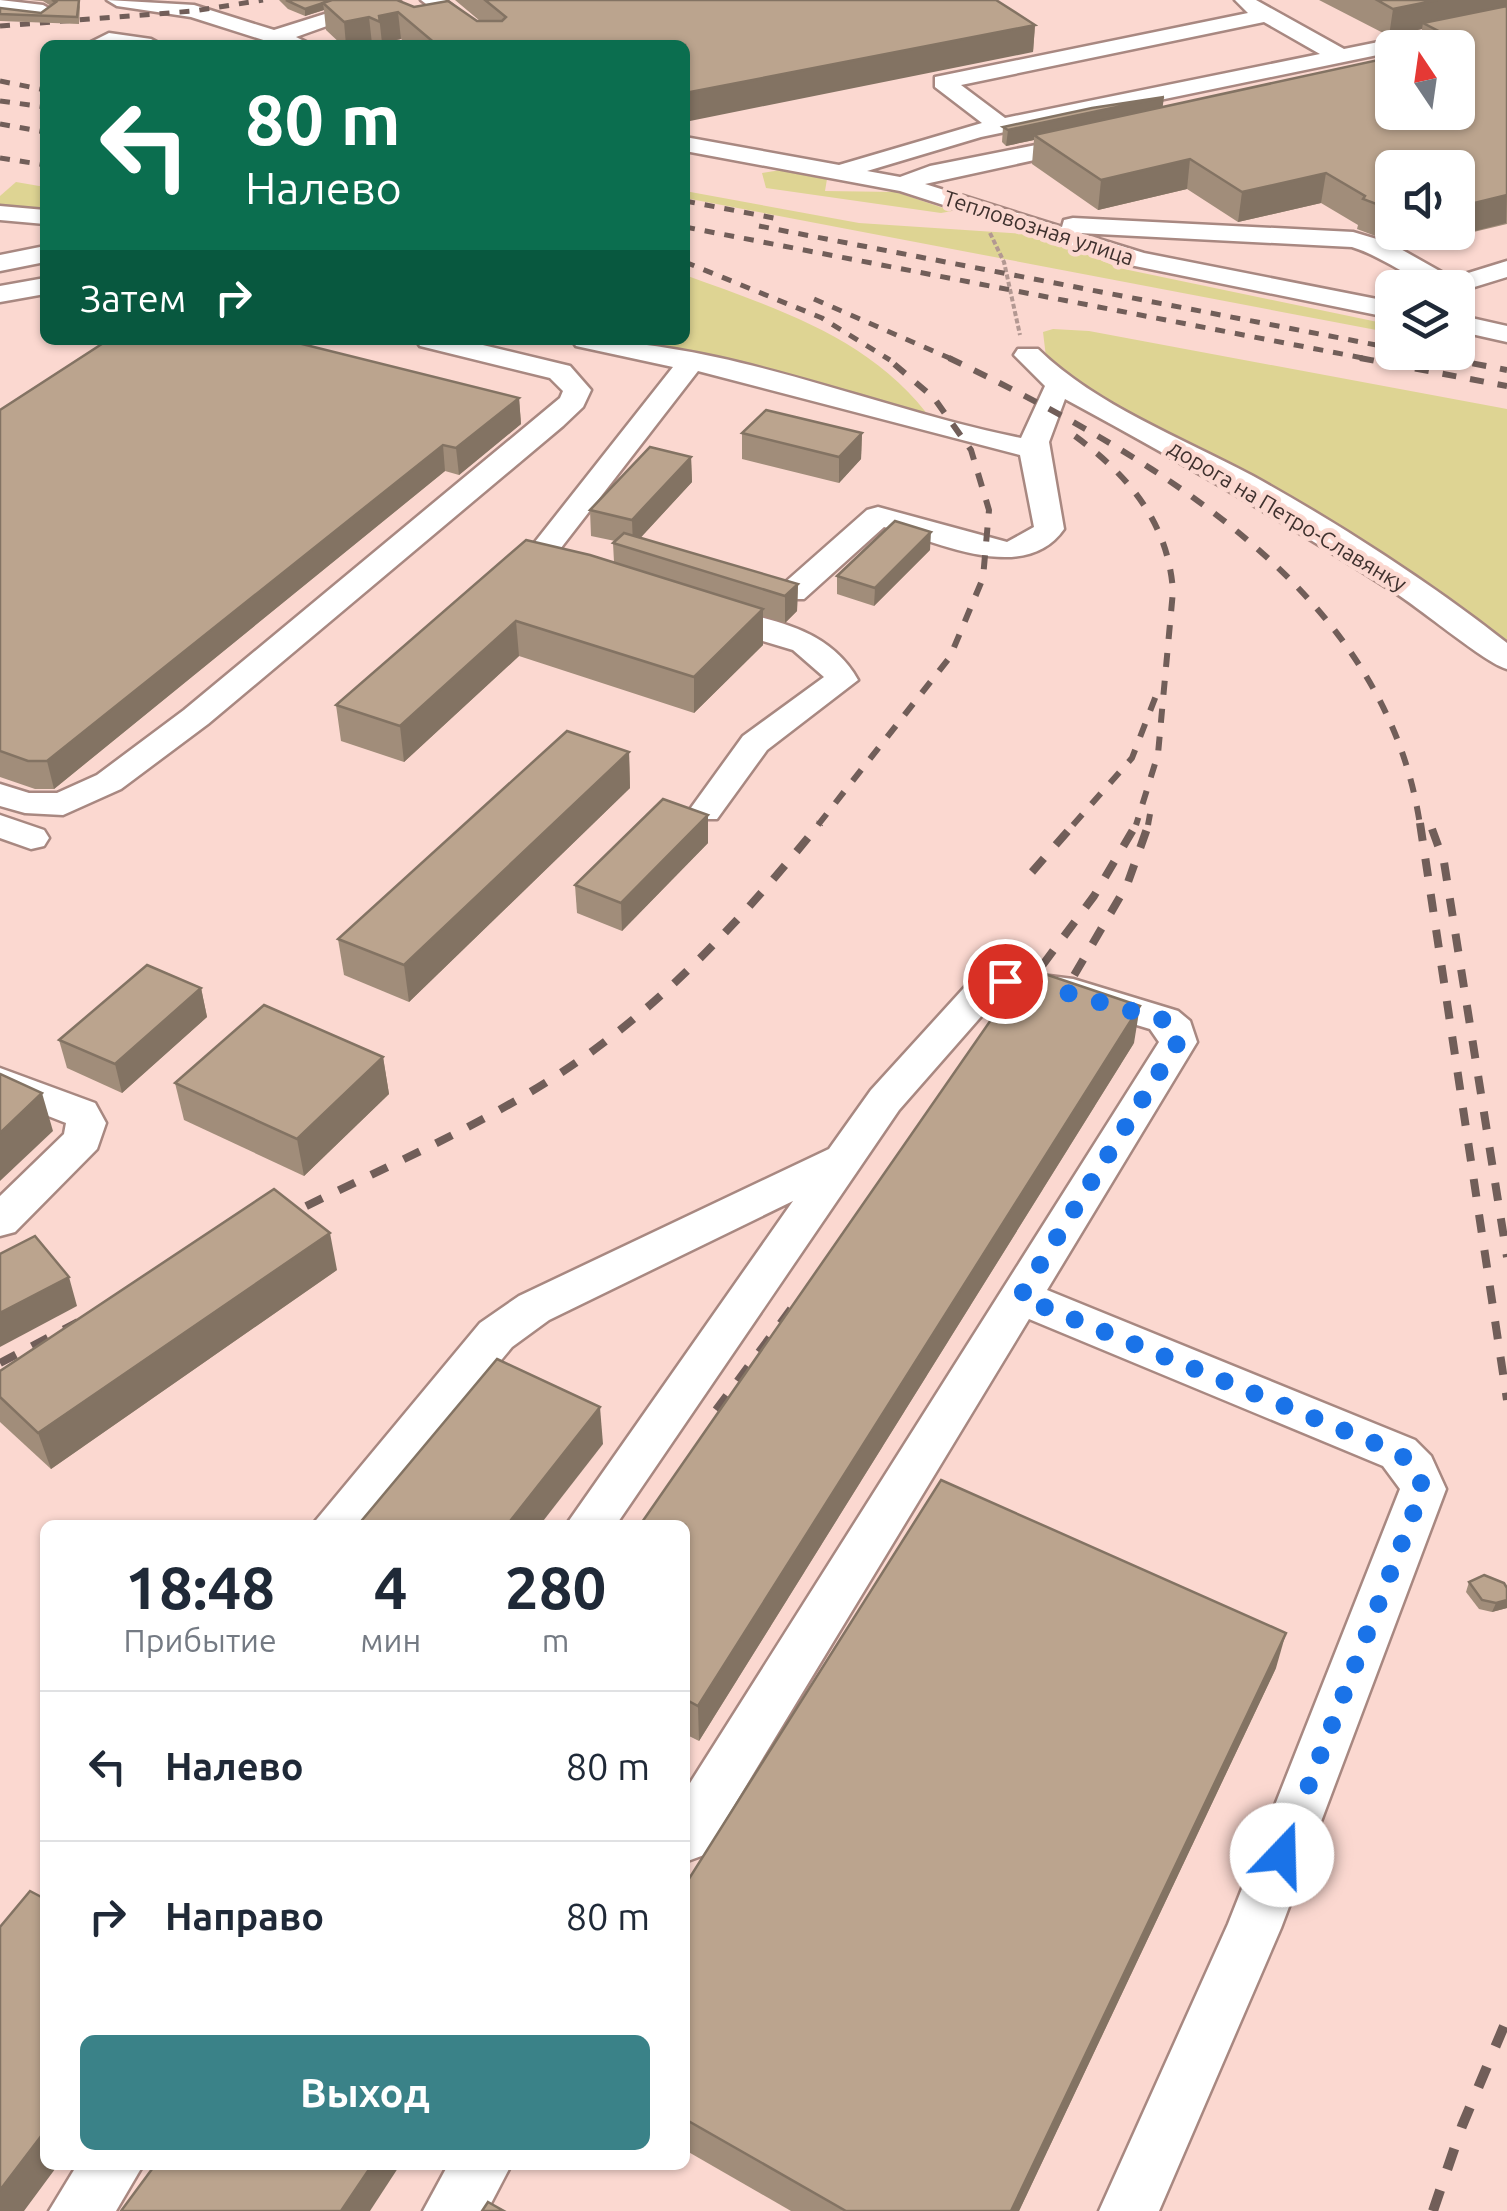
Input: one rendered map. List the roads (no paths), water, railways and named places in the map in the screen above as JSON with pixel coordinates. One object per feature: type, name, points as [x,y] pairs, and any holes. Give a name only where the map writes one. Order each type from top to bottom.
[{"type":"street","points":[[117,0],[178,4],[287,40]]},
{"type":"street","points":[[276,36],[390,0]]},
{"type":"street","points":[[431,0],[486,40]]},
{"type":"street","points":[[1240,0],[1340,56]]},
{"type":"street","points":[[158,36],[146,24],[178,4]]},
{"type":"street","points":[[1001,126],[944,82],[1267,16]]},
{"type":"street","points":[[193,36],[225,19]]},
{"type":"street","points":[[844,172],[864,162],[1001,126],[1507,22]]},
{"type":"street","points":[[108,40],[158,36]]},
{"type":"street","points":[[1033,38],[1064,57]]},
{"type":"street","points":[[906,185],[920,176],[1111,136]]},
{"type":"street","name":"Тепловозная улица","points":[[690,145],[906,185],[1139,260],[1375,307]]},
{"type":"street","points":[[975,166],[1006,189],[1038,202]]},
{"type":"street","points":[[0,213],[40,217]]},
{"type":"street","points":[[1019,223],[1353,240],[1382,248],[1419,270]]},
{"type":"street","points":[[0,264],[40,255]]},
{"type":"street","points":[[1475,279],[1507,269]]},
{"type":"street","points":[[0,294],[40,287]]},
{"type":"street","points":[[1475,327],[1507,334]]},
{"type":"street","points":[[0,794],[26,803],[62,804],[110,782],[184,726],[553,420],[573,401],[578,390],[560,372],[449,345]]},
{"type":"street","points":[[608,345],[769,378],[961,437],[1031,450]]},
{"type":"street","name":"дорога на Петро-Славянку","points":[[1025,349],[1059,385],[1247,485],[1453,616],[1507,660]]},
{"type":"street","points":[[609,584],[544,561],[542,552],[690,363]]},
{"type":"street","points":[[792,592],[878,516],[1007,551],[1032,544],[1049,528],[1031,450],[1036,424],[1059,385]]},
{"type":"street","points":[[516,411],[553,420]]},
{"type":"street","points":[[684,606],[813,646],[835,661],[842,680],[755,743],[705,812]]},
{"type":"street","points":[[593,1520],[885,1100],[992,983],[1029,984],[1164,1020],[1176,1030],[1178,1042],[690,1830]]},
{"type":"street","points":[[0,1082],[81,1112],[86,1123],[83,1139],[0,1221]]},
{"type":"street","points":[[340,1520],[496,1335],[534,1308],[844,1159]]},
{"type":"street","points":[[1020,1297],[1399,1453],[1415,1468],[1423,1488],[1254,1928],[1129,2211]]},
{"type":"street","points":[[79,2211],[110,2170]]},
{"type":"street","points":[[453,2211],[479,2170]]},
{"type":"railway","points":[[0,26],[194,11],[263,0]]},
{"type":"railway","points":[[0,81],[40,89]]},
{"type":"railway","points":[[0,101],[40,106]]},
{"type":"railway","points":[[0,124],[40,131]]},
{"type":"railway","points":[[0,158],[40,164]]},
{"type":"railway","points":[[690,202],[779,219]]},
{"type":"railway","points":[[759,226],[1375,345]]},
{"type":"railway","points":[[690,228],[1373,360]]},
{"type":"railway","points":[[690,264],[822,318],[888,359]]},
{"type":"railway","points":[[814,299],[954,360]]},
{"type":"railway","points":[[949,358],[1100,438],[1175,485],[1245,538],[1307,598],[1359,665],[1398,740],[1420,825]]},
{"type":"railway","points":[[1360,358],[1507,386]]},
{"type":"railway","points":[[818,825],[950,657],[983,578],[989,510],[971,450],[934,398],[888,359]]},
{"type":"railway","points":[[1475,364],[1507,370]]},
{"type":"railway","points":[[1075,436],[1112,467],[1142,503],[1154,522],[1170,566],[1173,591],[1158,754],[1136,824]]},
{"type":"railway","points":[[1073,825],[1132,758],[1157,693]]},
{"type":"railway","points":[[1148,825],[1150,814]]},
{"type":"railway","points":[[274,1222],[466,1128],[577,1062],[644,1010],[707,952],[820,823]]},
{"type":"railway","points":[[1032,872],[1075,823]]},
{"type":"railway","points":[[1056,1006],[1127,885],[1149,823]]},
{"type":"railway","points":[[1420,823],[1507,1400]]},
{"type":"railway","points":[[1021,994],[1094,896],[1136,824]]},
{"type":"railway","points":[[1432,829],[1444,862],[1507,1257]]},
{"type":"railway","points":[[716,1410],[791,1309]]},
{"type":"railway","points":[[0,1363],[78,1322]]},
{"type":"railway","points":[[1433,2211],[1462,2126],[1507,2019]]}]
